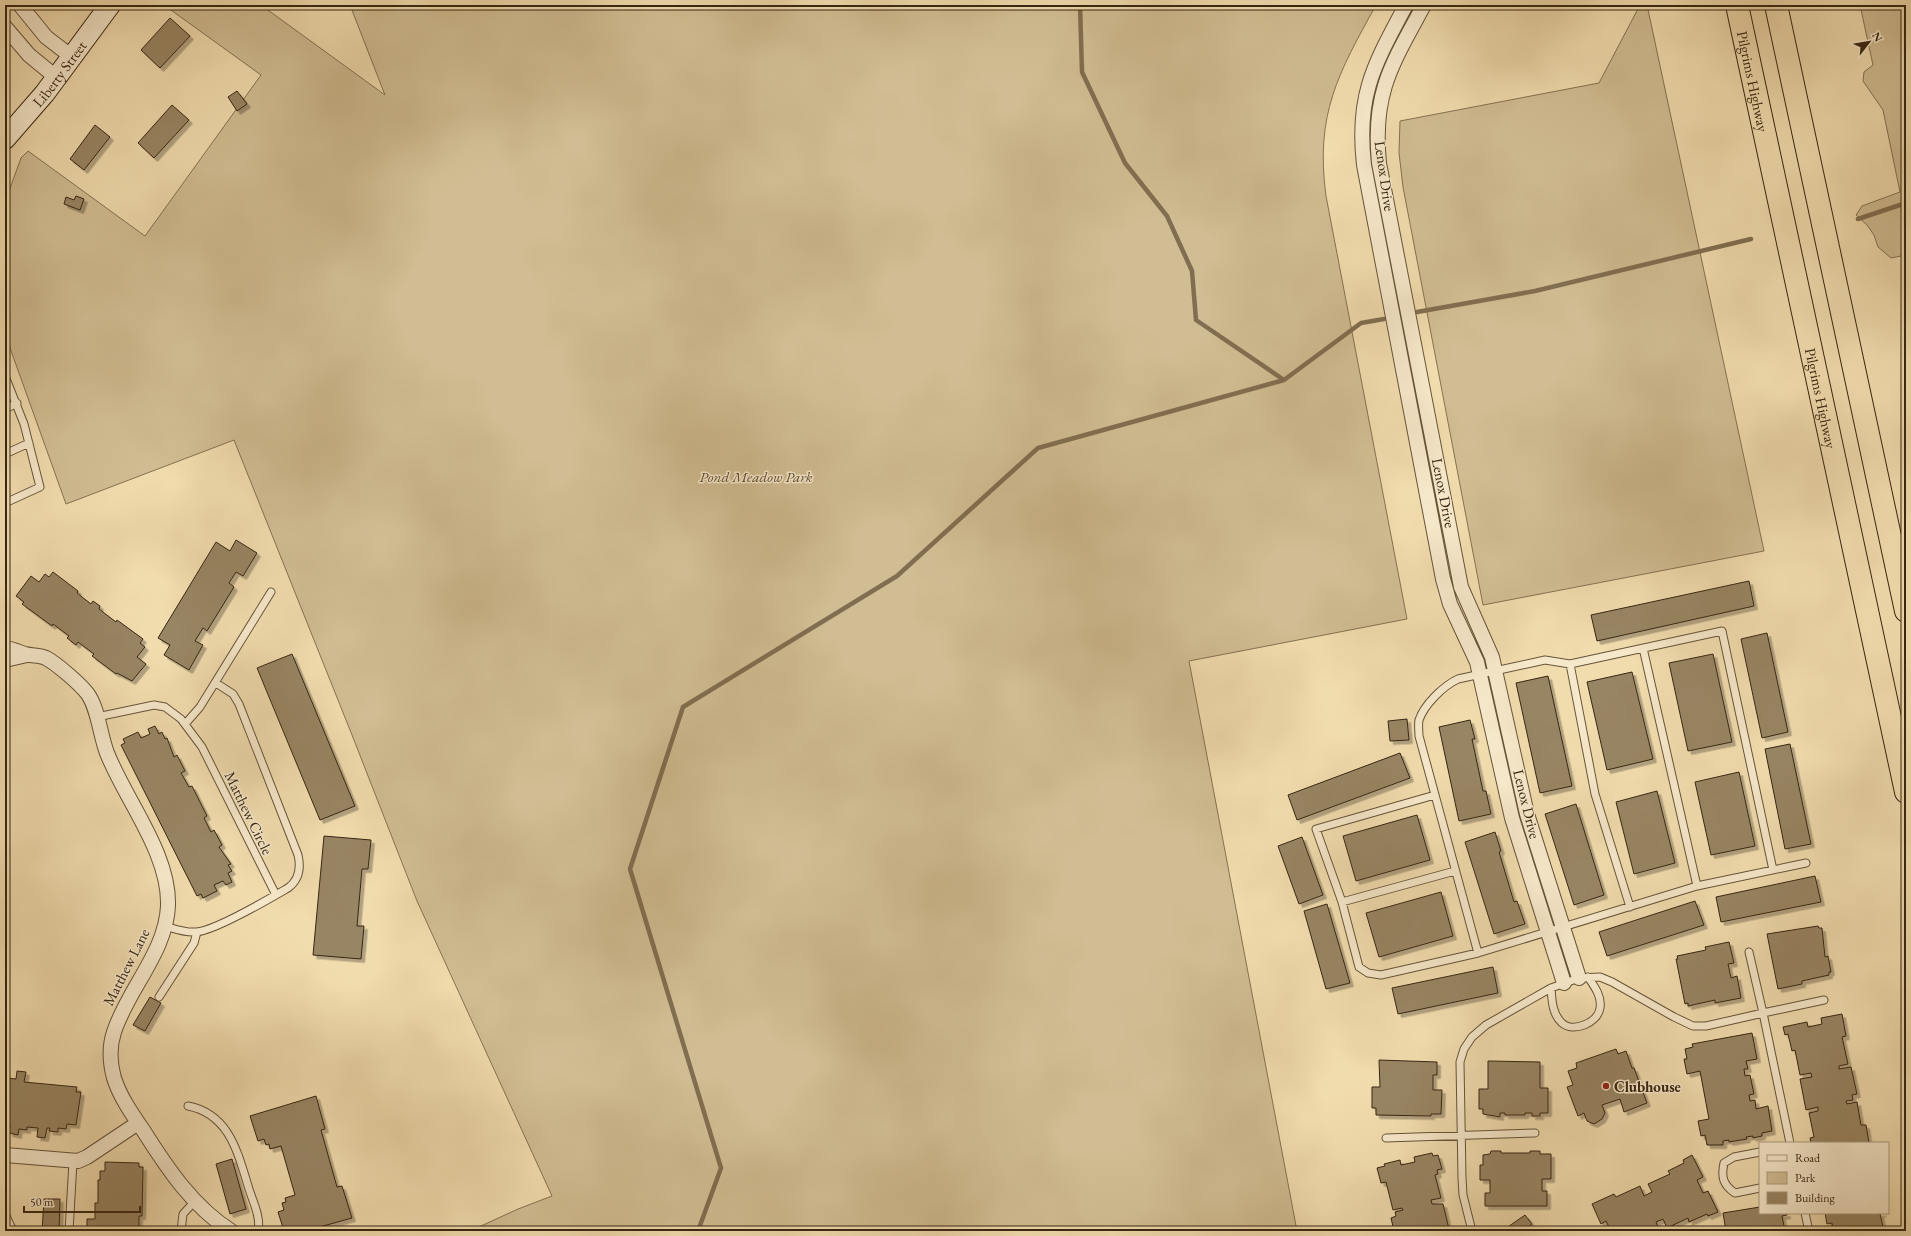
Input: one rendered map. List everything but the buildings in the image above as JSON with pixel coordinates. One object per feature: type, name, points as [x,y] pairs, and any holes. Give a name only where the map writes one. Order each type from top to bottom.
[{"type":"highway","name":"Pilgrims Highway","points":[[1737,5],[1906,792]]},
{"type":"highway","points":[[1776,5],[1906,611]]},
{"type":"main road","name":"Liberty Street","points":[[5,139],[34,107],[57,78],[110,5]]},
{"type":"street","points":[[20,5],[46,37],[72,57]]},
{"type":"street","name":"Lenox Drive","points":[[1406,5],[1374,66],[1365,100],[1362,139],[1367,183],[1446,592],[1456,617],[1474,652],[1481,674],[1512,818],[1547,932],[1557,986]]},
{"type":"street","name":"Lenox Drive","points":[[1424,5],[1389,72],[1380,103],[1377,139],[1382,180],[1461,588],[1488,646],[1496,670],[1527,814],[1562,928],[1583,978]]},
{"type":"street","points":[[5,27],[29,55],[57,78]]},
{"type":"street","points":[[1393,29],[1407,36]]},
{"type":"street","points":[[1367,183],[1382,180]]},
{"type":"street","points":[[1427,496],[1442,493]]},
{"type":"street","name":"Matthew Lane","points":[[5,648],[47,659],[83,688],[93,704],[100,735],[111,763],[163,870],[168,898],[165,926],[159,943],[123,1009],[114,1033],[110,1049],[112,1068],[118,1087],[138,1122],[172,1173],[195,1201],[210,1216],[231,1231]]},
{"type":"street","name":"Matthew Lane","points":[[5,660],[27,654]]},
{"type":"street","points":[[5,1155],[73,1162],[87,1157],[138,1122]]},
{"type":"lane","points":[[5,376],[17,403],[40,487],[5,503]]},
{"type":"lane","points":[[5,409],[17,403]]},
{"type":"lane","points":[[5,454],[29,443]]},
{"type":"lane","points":[[186,723],[197,712],[272,592]]},
{"type":"lane","points":[[1478,953],[1419,736],[1419,721],[1426,708],[1449,683],[1458,679],[1545,660],[1570,664],[1722,631],[1773,870]]},
{"type":"lane","points":[[1643,648],[1697,886]]},
{"type":"lane","points":[[1570,664],[1595,794],[1630,907]]},
{"type":"lane","points":[[165,926],[182,931],[197,932],[212,928],[276,895],[288,888],[297,879],[300,861],[298,855],[238,704],[233,694],[216,683]]},
{"type":"lane","name":"Matthew Circle","points":[[96,718],[154,705],[171,711],[186,723],[202,747],[276,895]]},
{"type":"lane","points":[[1434,795],[1316,829],[1342,902],[1359,967],[1368,973],[1381,975],[1478,953],[1697,886],[1806,863]]},
{"type":"lane","points":[[1342,902],[1455,871]]},
{"type":"lane","points":[[159,997],[194,943],[197,932]]},
{"type":"lane","points":[[1749,952],[1790,1142]]},
{"type":"lane","points":[[1472,1231],[1463,1195],[1460,1062],[1464,1049],[1472,1037],[1486,1025],[1557,986],[1583,978],[1600,977],[1612,982],[1692,1026],[1706,1026],[1824,1000]]},
{"type":"lane","points":[[1557,986],[1553,1007],[1557,1016],[1563,1024],[1571,1027],[1581,1026],[1597,1016],[1600,1009],[1598,992],[1583,978]]},
{"type":"lane","points":[[188,1106],[203,1110],[218,1120],[233,1141],[257,1215],[258,1231]]},
{"type":"lane","points":[[1386,1138],[1535,1133]]},
{"type":"lane","points":[[1759,1152],[1734,1157],[1724,1164],[1722,1174],[1727,1188],[1735,1193],[1759,1188]]},
{"type":"lane","points":[[69,1231],[73,1162]]},
{"type":"lane","points":[[182,1231],[183,1214],[195,1201]]},
{"type":"lane","points":[[5,1214],[13,1231]]},
{"type":"lane","points":[[1805,1214],[1809,1231]]},
{"type":"green space","name":"Pond Meadow Park","points":[[164,5],[261,5],[385,95],[350,5],[1376,5],[1351,52],[1333,96],[1327,118],[1323,167],[1326,196],[1407,619],[1189,661],[1297,1231],[470,1231],[518,1209],[552,1196],[417,901],[234,440],[66,504],[5,334],[5,202],[21,158],[28,151],[145,236],[261,75]]},
{"type":"green space","points":[[1640,5],[1647,5],[1764,551],[1483,605],[1403,187],[1399,153],[1400,121],[1599,83]]},
{"type":"green space","points":[[1860,5],[1906,5],[1906,255],[1891,258],[1878,247],[1874,235],[1867,225],[1856,215],[1862,206],[1900,192],[1883,110],[1863,81],[1864,72],[1873,65]]},
{"type":"waterway","points":[[1080,5],[1082,72],[1125,163],[1167,216],[1192,271],[1196,320],[1284,380]]},
{"type":"waterway","points":[[1858,219],[1906,203]]},
{"type":"waterway","points":[[1417,312],[1535,291],[1751,239]]},
{"type":"waterway","points":[[698,1231],[721,1168],[630,869],[683,707],[897,576],[1038,448],[1284,380],[1361,323],[1384,319]]},
{"type":"place","name":"Clubhouse","points":[[1606,1086]]}]
